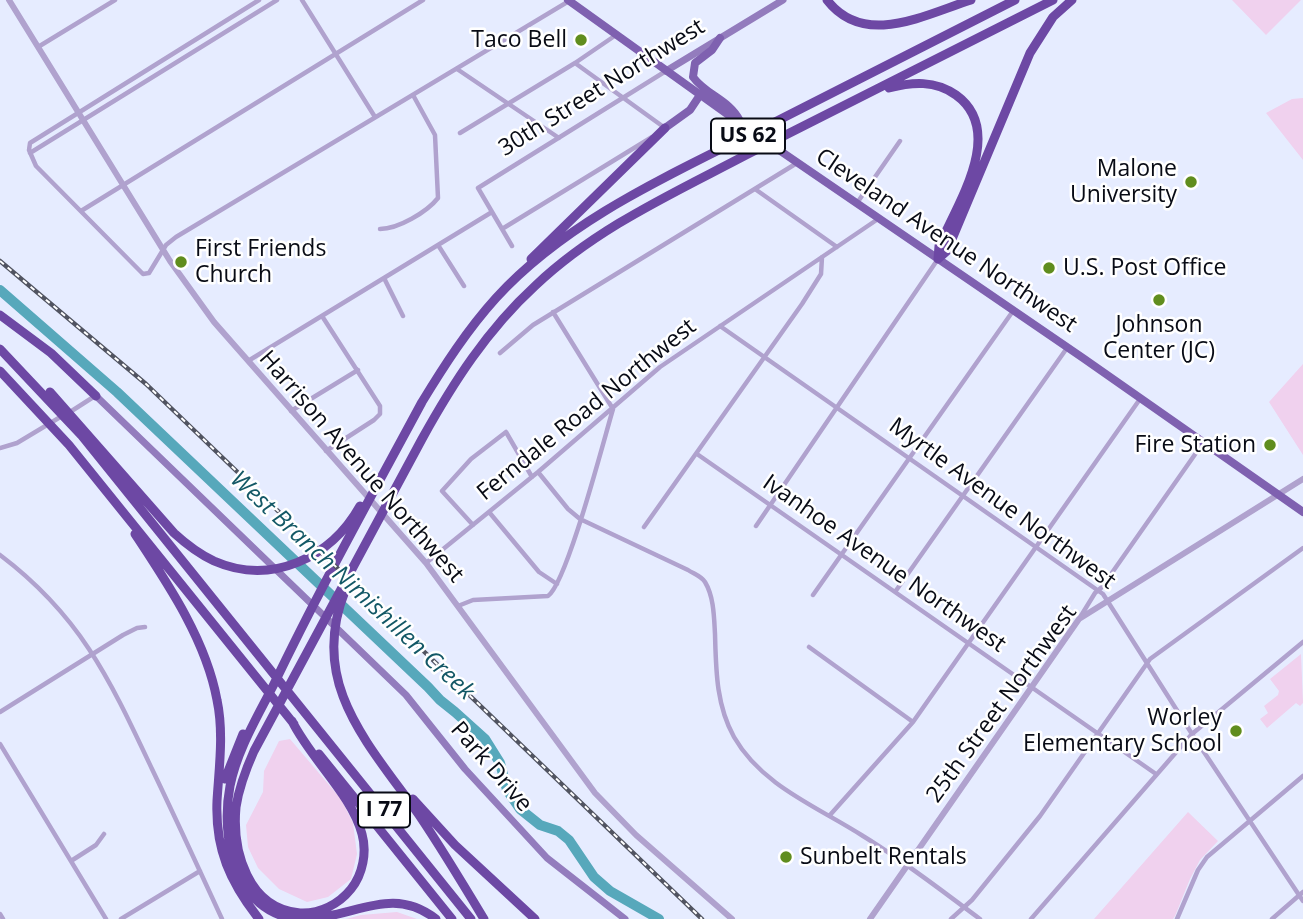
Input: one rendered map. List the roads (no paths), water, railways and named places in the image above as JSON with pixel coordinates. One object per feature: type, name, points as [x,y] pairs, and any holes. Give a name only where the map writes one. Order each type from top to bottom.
[{"type":"highway","points":[[827,0],[836,12],[850,21],[878,27],[971,0]]},
{"type":"highway","name":"US 62","points":[[376,483],[436,379],[461,342],[497,297],[570,234],[622,201],[1015,0]]},
{"type":"highway","name":"US 62","points":[[364,548],[439,409],[474,353],[519,301],[549,272],[582,246],[635,213],[1053,0]]},
{"type":"highway","points":[[938,259],[947,251],[1030,53],[1053,17],[1072,0]]},
{"type":"highway","points":[[864,96],[908,83],[935,85],[957,96],[973,115],[979,136],[977,156],[939,246],[938,259]]},
{"type":"highway","points":[[497,297],[527,262],[665,128]]},
{"type":"highway","points":[[0,314],[51,353],[96,396]]},
{"type":"highway","name":"I 77","points":[[0,349],[47,393],[85,434],[471,919]]},
{"type":"highway","name":"I 77","points":[[0,371],[69,445],[452,919]]},
{"type":"highway","points":[[85,434],[186,543],[216,562],[236,568],[257,570],[293,565],[324,549],[351,521],[376,483]]},
{"type":"highway","points":[[299,919],[268,910],[246,889],[231,853],[227,822],[230,786],[238,759],[306,618],[376,483]]},
{"type":"highway","points":[[113,500],[156,565],[200,646],[208,667],[217,701],[220,736],[217,805],[221,844],[229,872],[240,894],[259,919]]},
{"type":"highway","points":[[290,718],[303,743],[354,815],[364,844],[361,870],[349,892],[329,907],[307,913],[292,912],[275,906],[252,886],[240,856],[235,819],[238,798],[247,766],[364,548]]},
{"type":"highway","points":[[364,548],[340,602],[333,644],[336,676],[344,702],[358,729],[433,835],[484,919]]},
{"type":"highway","points":[[219,822],[225,781],[232,757],[292,647]]},
{"type":"highway","points":[[387,769],[448,838],[535,919]]},
{"type":"highway","points":[[305,919],[391,902],[412,905],[436,919]]},
{"type":"main road","name":"Cleveland Avenue Northwest","points":[[568,0],[777,149],[1303,512]]},
{"type":"main road","name":"30th Street Northwest","points":[[666,71],[783,0]]},
{"type":"main road","points":[[720,38],[712,50],[695,63],[693,77],[734,110],[744,126]]},
{"type":"main road","points":[[665,128],[690,110],[700,95]]},
{"type":"main road","name":"Park Drive","points":[[96,396],[406,695],[465,769],[547,858],[625,919]]},
{"type":"street","name":"Harrison Avenue Northwest","points":[[9,0],[198,302],[247,362],[426,563],[595,793],[636,835],[733,919]]},
{"type":"street","points":[[38,47],[115,0]]},
{"type":"street","points":[[259,0],[78,111],[29,145],[36,166],[146,275],[163,249],[176,237],[568,0]]},
{"type":"street","points":[[30,153],[277,0]]},
{"type":"street","points":[[302,0],[375,117]]},
{"type":"street","points":[[81,211],[423,0]]},
{"type":"street","points":[[460,133],[616,35]]},
{"type":"street","points":[[502,229],[665,128],[575,63]]},
{"type":"street","points":[[457,69],[559,138]]},
{"type":"street","name":"30th Street Northwest","points":[[492,212],[478,188],[666,71]]},
{"type":"street","points":[[380,229],[389,229],[438,198],[435,135],[413,96]]},
{"type":"street","points":[[857,203],[900,141]]},
{"type":"street","points":[[500,353],[553,312],[798,163]]},
{"type":"street","points":[[755,189],[837,247]]},
{"type":"street","points":[[247,362],[492,212],[512,246]]},
{"type":"street","name":"Ferndale Road Northwest","points":[[426,563],[538,472],[660,367],[879,219]]},
{"type":"street","points":[[438,245],[464,286]]},
{"type":"street","points":[[644,527],[821,274],[822,256]]},
{"type":"street","points":[[756,526],[938,259]]},
{"type":"street","points":[[384,278],[403,316]]},
{"type":"street","points":[[457,606],[473,600],[548,596],[557,584],[580,519],[613,409],[553,312]]},
{"type":"street","points":[[813,595],[1013,312]]},
{"type":"street","points":[[321,316],[379,402],[380,414],[326,451]]},
{"type":"street","name":"Myrtle Avenue Northwest","points":[[720,326],[1098,590],[1301,893],[1303,901]]},
{"type":"street","points":[[895,592],[1067,347]]},
{"type":"street","points":[[291,411],[358,370]]},
{"type":"street","points":[[0,448],[24,439],[96,396]]},
{"type":"street","points":[[830,815],[913,722],[1140,398]]},
{"type":"street","points":[[473,525],[442,491],[471,459],[506,432],[532,477]]},
{"type":"street","points":[[1079,619],[1203,442]]},
{"type":"street","name":"Ivanhoe Avenue Northwest","points":[[696,454],[1156,774]]},
{"type":"street","points":[[538,472],[568,509],[580,519],[688,570],[704,581],[710,592],[713,608],[719,692],[724,712],[733,736],[765,775],[785,790],[830,815],[980,919]]},
{"type":"street","name":"25th Street Northwest","points":[[870,919],[1079,619],[1303,479]]},
{"type":"street","points":[[489,512],[539,572],[557,584]]},
{"type":"street","points":[[951,919],[972,900],[1040,816],[1148,662],[1303,548]]},
{"type":"street","points":[[0,555],[52,601],[94,653],[128,718],[222,919]]},
{"type":"street","points":[[0,712],[133,629],[145,627]]},
{"type":"street","points":[[1031,919],[1192,734],[1303,642]]},
{"type":"street","points":[[809,647],[913,722]]},
{"type":"street","points":[[0,744],[106,919]]},
{"type":"street","points":[[1177,919],[1207,857],[1303,776]]},
{"type":"street","points":[[71,861],[96,845],[104,834]]},
{"type":"street","points":[[121,919],[200,871]]},
{"type":"street","points":[[1272,919],[1301,893]]},
{"type":"street","points":[[0,914],[3,919]]},
{"type":"waterway","name":"West Branch Nimishillen Creek","points":[[0,290],[117,392],[440,700],[485,739],[500,763],[507,790],[520,809],[540,825],[558,831],[569,840],[594,877],[610,891],[659,919]]},
{"type":"railway","points":[[0,261],[146,384],[702,919]]},
{"type":"place","name":"Taco Bell","points":[[581,40]]},
{"type":"place","name":"Malone University","points":[[1191,182]]},
{"type":"place","name":"First Friends Church","points":[[181,262]]},
{"type":"place","name":"U.S. Post Office","points":[[1049,268]]},
{"type":"place","name":"Johnson Center (JC)","points":[[1159,300]]},
{"type":"place","name":"Fire Station","points":[[1270,445]]},
{"type":"place","name":"Worley Elementary School","points":[[1236,731]]},
{"type":"place","name":"Sunbelt Rentals","points":[[786,857]]}]
